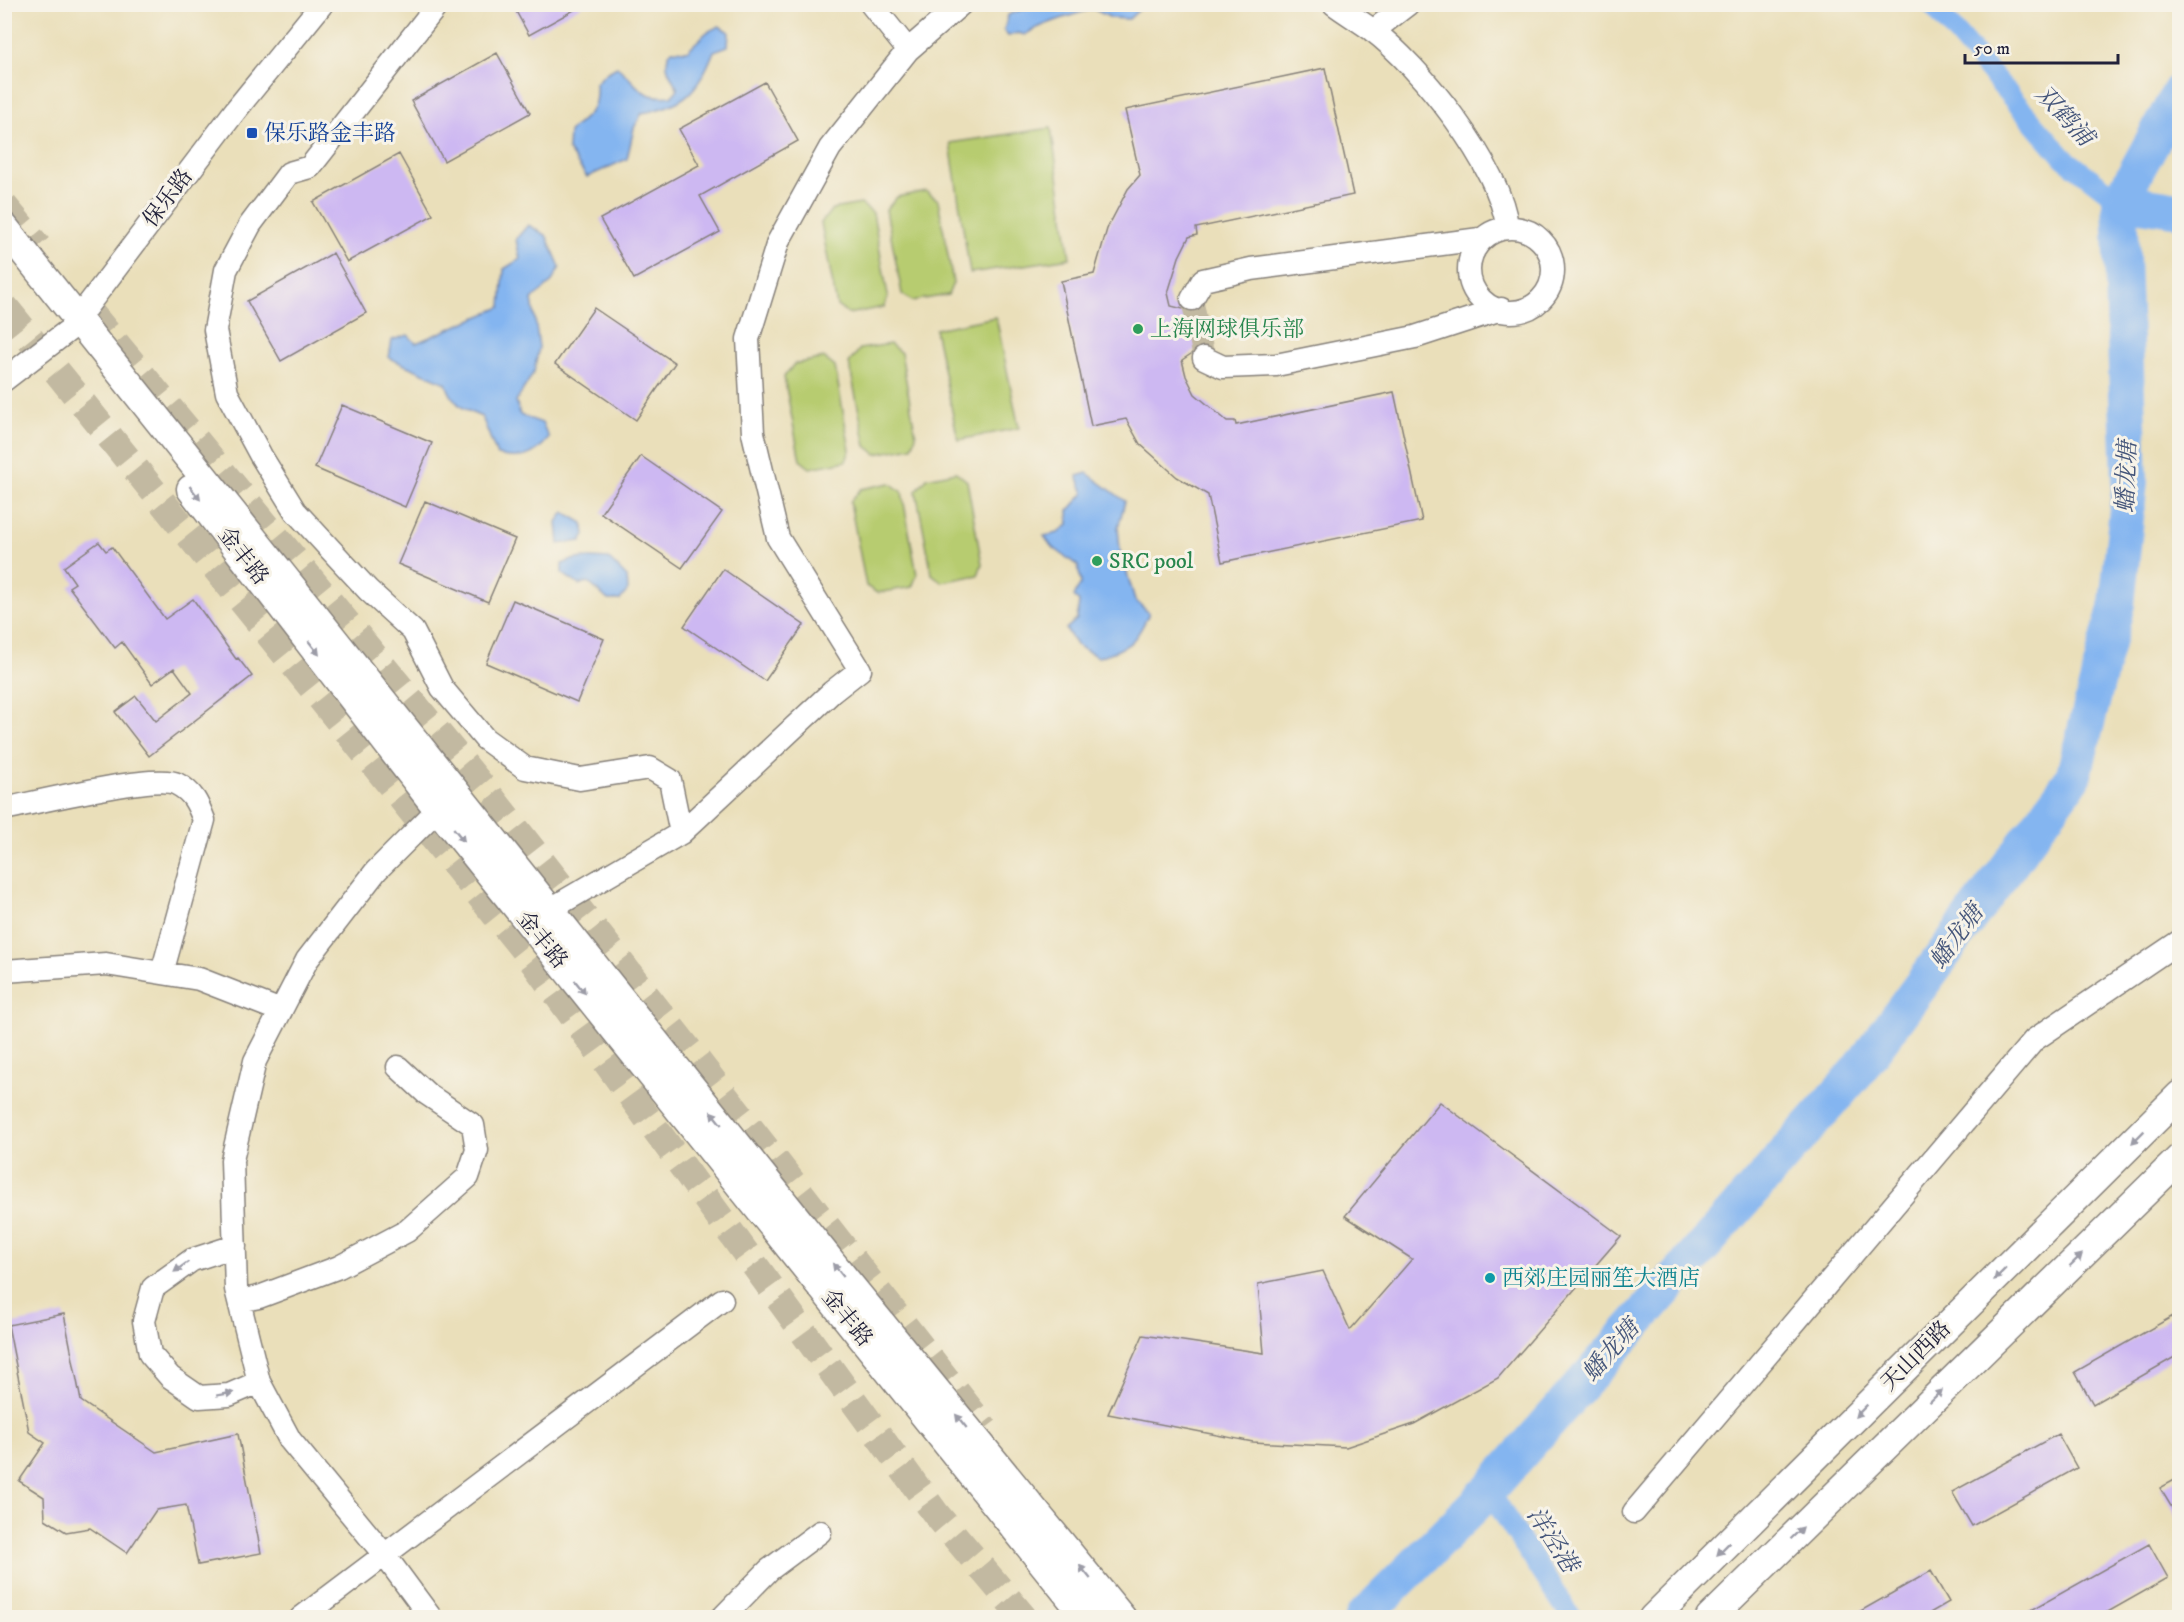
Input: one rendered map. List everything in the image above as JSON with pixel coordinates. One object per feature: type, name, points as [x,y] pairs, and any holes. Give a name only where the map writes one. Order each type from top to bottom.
[{"type":"main road","name":"金丰路","points":[[4,227],[74,324],[438,809],[539,916],[1087,1617]]},
{"type":"main road","name":"金丰路","points":[[4,256],[74,324]]},
{"type":"main road","points":[[74,324],[539,916],[844,1277],[1122,1617]]},
{"type":"main road","name":"天山西路","points":[[1653,1617],[2180,1095]]},
{"type":"main road","name":"天山西路","points":[[1710,1617],[2180,1158]]},
{"type":"street","name":"保乐路","points":[[4,380],[74,324],[235,111],[321,4]]},
{"type":"street","points":[[438,4],[310,167],[289,173],[250,225],[226,270],[215,330],[227,393],[295,511],[368,590],[413,631],[442,688],[485,739],[525,768],[580,779],[650,768],[670,780],[681,833]]},
{"type":"street","points":[[871,4],[908,50]]},
{"type":"street","points":[[539,916],[681,833],[832,692],[860,670],[778,538],[753,433],[748,339],[778,242],[830,148],[908,50],[961,4]]},
{"type":"street","points":[[1334,4],[1373,31],[1430,88],[1466,133],[1505,207],[1507,226]]},
{"type":"street","points":[[1373,31],[1408,4]]},
{"type":"street","points":[[1192,299],[1203,280],[1251,269],[1480,239],[1507,226],[1542,239],[1555,270],[1548,292],[1542,300],[1511,313],[1480,300],[1474,293],[1467,270],[1480,239]]},
{"type":"street","points":[[1204,358],[1223,367],[1276,365],[1415,337],[1501,309]]},
{"type":"street","points":[[4,809],[141,783],[176,783],[196,798],[204,820],[162,973]]},
{"type":"street","points":[[431,1617],[383,1553],[290,1440],[259,1382],[239,1301],[232,1160],[255,1061],[307,960],[369,880],[438,809]]},
{"type":"street","points":[[1634,1512],[2034,1040],[2180,941]]},
{"type":"street","points":[[4,971],[106,964],[199,979],[280,1011]]},
{"type":"street","points":[[239,1301],[259,1297],[339,1267],[407,1232],[468,1177],[477,1150],[473,1125],[427,1094],[398,1067]]},
{"type":"street","points":[[235,1246],[192,1260],[153,1288],[144,1321],[150,1354],[170,1377],[199,1397],[229,1395],[259,1382]]},
{"type":"street","points":[[301,1617],[383,1553],[722,1300]]},
{"type":"street","points":[[722,1617],[769,1570],[820,1532]]},
{"type":"green space","points":[[1051,128],[1070,258],[970,273],[950,143]]},
{"type":"green space","points":[[926,191],[938,200],[953,283],[948,295],[912,301],[902,294],[886,210],[897,197]]},
{"type":"green space","points":[[861,204],[873,213],[888,296],[884,307],[848,314],[837,306],[821,223],[832,209]]},
{"type":"green space","points":[[996,317],[1019,428],[958,440],[935,329]]},
{"type":"green space","points":[[890,344],[901,353],[916,436],[912,447],[876,454],[866,446],[849,363],[860,349]]},
{"type":"green space","points":[[824,358],[835,367],[850,450],[846,461],[810,468],[800,460],[784,377],[794,364]]},
{"type":"green space","points":[[956,472],[967,481],[982,564],[978,575],[942,582],[932,574],[916,491],[927,478]]},
{"type":"green space","points":[[890,483],[902,492],[917,575],[912,587],[877,593],[866,586],[850,502],[861,489]]},
{"type":"water","points":[[1034,4],[1157,5],[1144,5],[1129,19],[1111,18],[1093,9],[1048,23],[1025,35],[1018,33],[1008,36],[1004,30],[1008,15]]},
{"type":"water","points":[[719,26],[729,32],[728,46],[714,51],[696,87],[669,106],[642,113],[634,128],[627,159],[587,177],[568,150],[569,132],[587,116],[594,106],[596,83],[606,73],[617,67],[646,93],[661,97],[672,96],[678,89],[667,64],[672,50],[687,51],[707,32]]},
{"type":"water","points":[[528,225],[546,235],[560,267],[551,283],[532,299],[539,347],[534,372],[516,401],[520,415],[542,423],[549,438],[538,450],[526,456],[513,457],[497,455],[482,417],[459,405],[451,396],[446,383],[389,358],[392,340],[408,335],[416,343],[501,307],[504,269],[520,259],[516,239]]},
{"type":"water","name":"SRC pool","points":[[1087,473],[1125,501],[1118,528],[1120,550],[1135,600],[1149,613],[1140,632],[1130,643],[1098,657],[1076,645],[1066,629],[1077,619],[1079,602],[1074,596],[1081,583],[1078,566],[1051,546],[1044,536],[1058,533],[1069,524],[1068,511],[1084,493],[1077,476]]},
{"type":"water","points":[[564,512],[583,523],[585,534],[581,541],[559,544],[557,522]]},
{"type":"water","points":[[575,559],[609,559],[627,577],[628,590],[620,600],[608,600],[588,582],[579,585],[562,573],[562,564]]},
{"type":"building","points":[[512,4],[585,4],[529,35]]},
{"type":"building","points":[[497,53],[530,113],[444,161],[411,101]]},
{"type":"building","name":"上海网球俱乐部","points":[[1325,68],[1353,195],[1196,228],[1197,235],[1189,237],[1179,257],[1168,293],[1171,306],[1203,314],[1209,344],[1197,347],[1182,360],[1186,376],[1195,394],[1227,421],[1235,421],[1236,425],[1394,392],[1422,521],[1222,562],[1208,495],[1177,477],[1140,444],[1126,419],[1091,426],[1061,281],[1094,274],[1107,229],[1128,189],[1140,175],[1125,110]]},
{"type":"building","points":[[765,82],[798,141],[700,196],[720,232],[634,279],[600,219],[699,165],[679,129]]},
{"type":"building","points":[[399,154],[433,215],[347,262],[313,202]]},
{"type":"building","points":[[333,253],[366,313],[281,361],[247,301]]},
{"type":"building","points":[[594,308],[675,363],[636,420],[555,364]]},
{"type":"building","points":[[342,405],[432,443],[405,507],[315,468]]},
{"type":"building","points":[[641,456],[722,512],[682,568],[601,513]]},
{"type":"building","points":[[425,501],[515,539],[488,602],[398,564]]},
{"type":"building","points":[[99,542],[106,551],[112,547],[165,619],[193,599],[236,659],[238,658],[252,676],[149,756],[115,712],[136,696],[156,721],[192,693],[174,668],[152,684],[122,642],[115,648],[69,587],[75,583],[64,567]]},
{"type":"building","points":[[723,569],[804,625],[765,681],[684,626]]},
{"type":"building","points":[[513,600],[604,639],[577,702],[486,663]]},
{"type":"building","name":"西郊庄园丽笙大酒店","points":[[1440,1102],[1621,1236],[1498,1378],[1414,1424],[1346,1447],[1253,1442],[1108,1414],[1143,1335],[1264,1353],[1258,1284],[1323,1271],[1350,1330],[1412,1259],[1345,1216]]},
{"type":"building","points":[[2180,1312],[2180,1354],[2093,1404],[2075,1372]]},
{"type":"building","points":[[64,1314],[81,1401],[156,1452],[238,1434],[261,1553],[198,1565],[186,1505],[156,1510],[127,1553],[90,1528],[66,1532],[45,1519],[44,1497],[19,1481],[45,1443],[29,1432],[8,1325]]},
{"type":"building","points":[[2058,1434],[2077,1468],[1972,1526],[1952,1492]]},
{"type":"building","points":[[2180,1477],[2180,1521],[2160,1488]]},
{"type":"building","points":[[2149,1544],[2168,1578],[2099,1617],[2019,1617]]},
{"type":"building","points":[[1931,1571],[1949,1602],[1923,1617],[1850,1617]]},
{"type":"waterway","name":"双鹤浦","points":[[1931,4],[2064,158],[2120,201]]},
{"type":"waterway","name":"蟠龙塘","points":[[1362,1618],[1478,1502],[1858,1071],[2073,778],[2117,604],[2130,480],[2120,201],[2180,91]]},
{"type":"waterway","points":[[2120,201],[2180,210]]},
{"type":"waterway","name":"洋泾港","points":[[1488,1490],[1572,1618]]},
{"type":"tunnel","points":[[4,206],[38,247]]},
{"type":"tunnel","points":[[1192,299],[1204,358]]},
{"type":"tunnel","points":[[4,306],[532,960],[936,1514],[1024,1618]]},
{"type":"tunnel","points":[[89,311],[494,801],[985,1429]]},
{"type":"place","name":"保乐路金丰路","points":[[252,133]]},
{"type":"place","name":"上海网球俱乐部","points":[[1138,329]]},
{"type":"place","name":"SRC pool","points":[[1097,561]]},
{"type":"place","name":"西郊庄园丽笙大酒店","points":[[1490,1278]]}]
